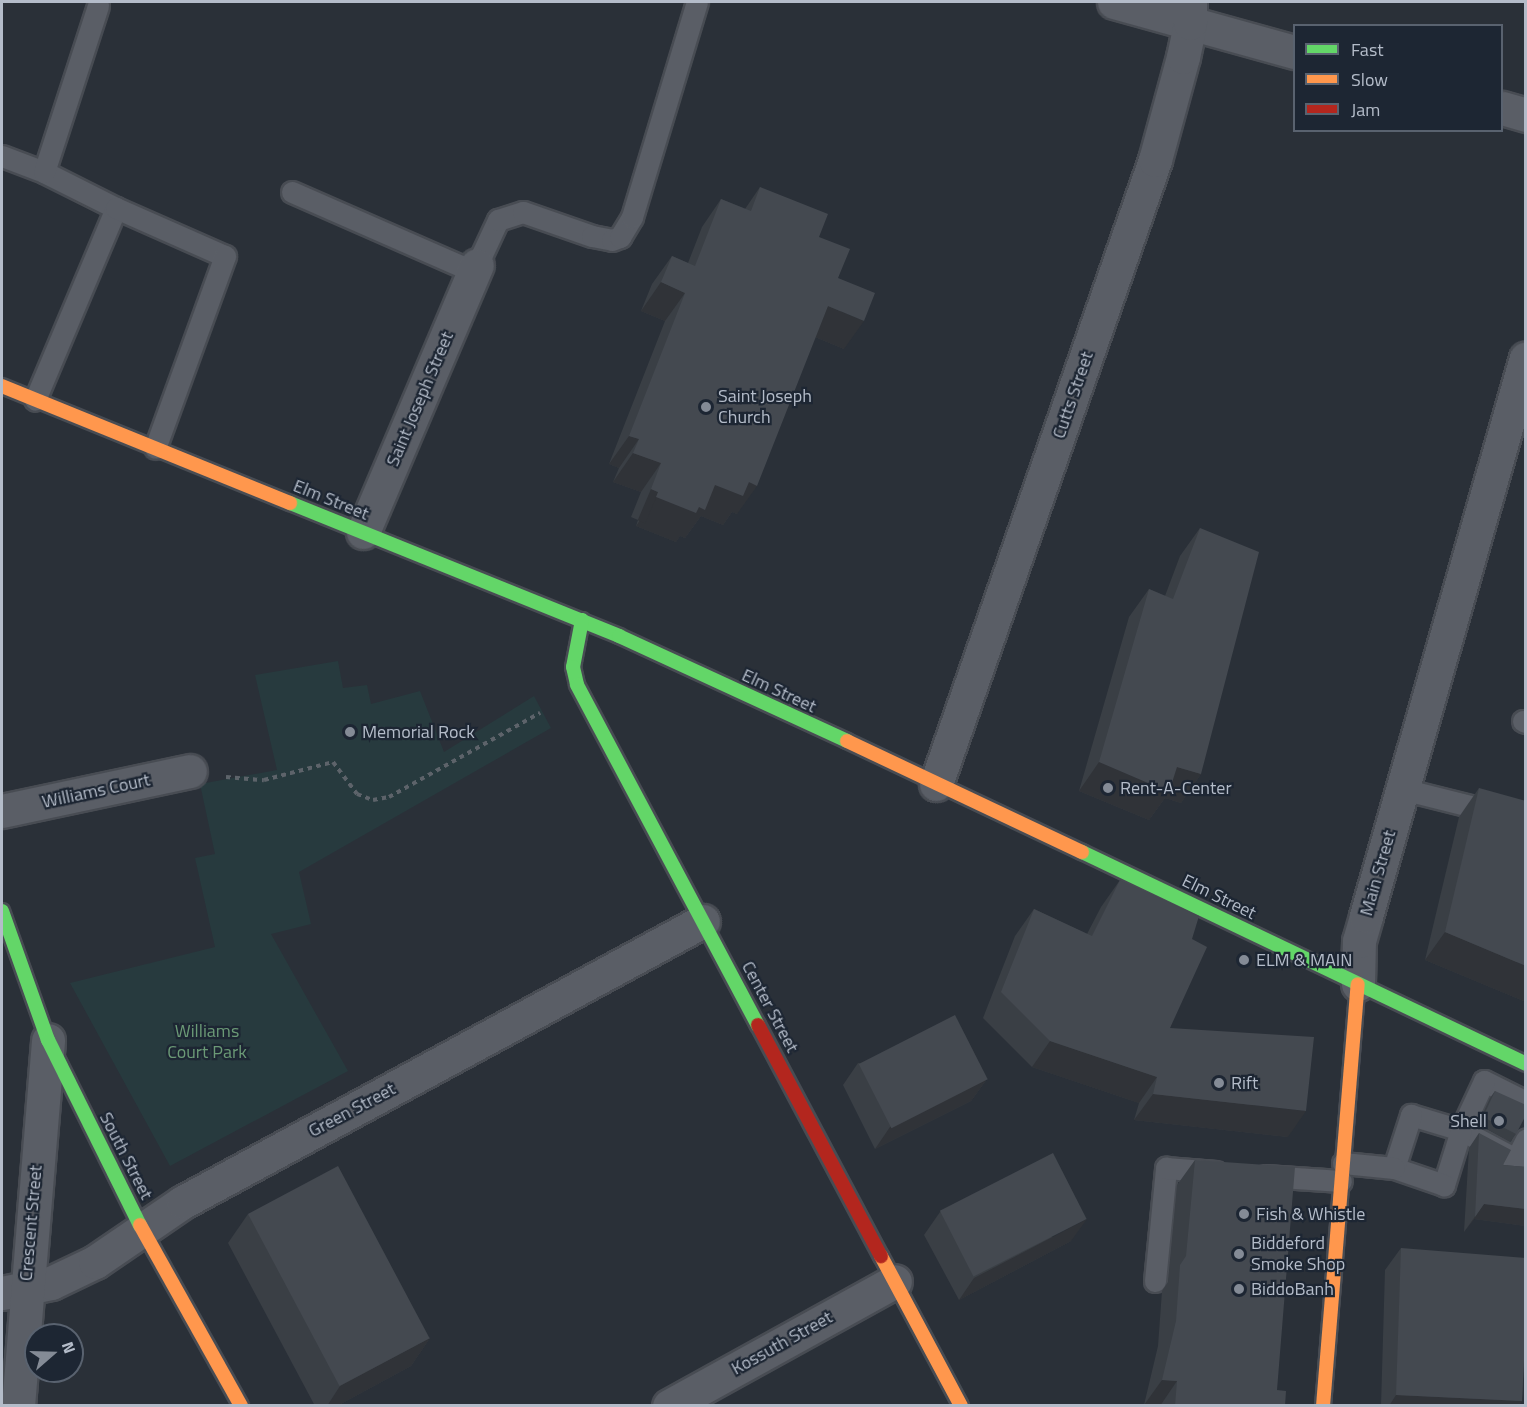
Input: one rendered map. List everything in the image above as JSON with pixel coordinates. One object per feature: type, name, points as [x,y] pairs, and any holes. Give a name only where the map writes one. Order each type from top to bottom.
[{"type":"main road","name":"Elm Street","points":[[2,386],[582,620],[936,784],[1526,1064]]},
{"type":"main road","name":"Center Street","points":[[582,620],[573,667],[577,685],[961,1406]]},
{"type":"main road","name":"South Street","points":[[2,911],[48,1041],[144,1232],[241,1406]]},
{"type":"main road","name":"Main Street","points":[[1323,1406],[1358,984]]},
{"type":"street","points":[[1114,2],[1190,12],[1293,52]]},
{"type":"street","name":"Cutts Street","points":[[936,784],[1155,160],[1190,12]]},
{"type":"street","points":[[1503,108],[1526,115]]},
{"type":"street","name":"Saint Joseph Street","points":[[363,532],[475,268]]},
{"type":"street","name":"Main Street","points":[[1358,984],[1359,942],[1526,358]]},
{"type":"street","name":"Williams Court","points":[[2,811],[190,771]]},
{"type":"street","name":"Green Street","points":[[13,1292],[77,1271],[144,1232],[183,1202],[703,921]]},
{"type":"street","name":"Crescent Street","points":[[18,1406],[13,1292],[48,1041]]},
{"type":"street","name":"Kossuth Street","points":[[669,1406],[895,1281]]},
{"type":"lane","points":[[292,192],[475,268],[498,220],[523,212],[592,236],[612,240],[620,237],[632,217],[697,2]]},
{"type":"lane","points":[[44,172],[98,6]]},
{"type":"lane","points":[[2,156],[44,172],[116,208],[225,256],[155,448]]},
{"type":"lane","points":[[35,400],[116,208]]},
{"type":"lane","points":[[1402,789],[1526,820]]},
{"type":"lane","points":[[1155,1281],[1166,1168],[1242,1174],[1342,1172],[1394,1168],[1444,1185],[1461,1130],[1484,1081],[1501,1052]]},
{"type":"lane","points":[[1484,1081],[1526,1102]]},
{"type":"lane","points":[[1394,1168],[1411,1115],[1461,1130],[1516,1159],[1526,1139]]},
{"type":"path","points":[[190,771],[264,780],[333,762],[357,794],[374,800],[389,798],[540,713]]},
{"type":"green space","name":"Williams Court Park","points":[[338,661],[343,688],[367,685],[371,704],[420,691],[444,752],[534,696],[551,728],[299,872],[311,924],[271,934],[348,1071],[170,1166],[70,983],[215,947],[195,858],[215,854],[200,784],[277,770],[255,675]]},
{"type":"building","name":"Saint Joseph Church","points":[[760,187],[828,214],[819,237],[850,249],[838,278],[875,293],[864,321],[828,306],[757,486],[749,482],[743,496],[715,485],[705,510],[699,507],[696,513],[656,497],[658,492],[651,489],[661,463],[633,453],[639,439],[629,436],[685,293],[661,282],[672,256],[695,266],[721,199],[751,211]]},
{"type":"building","points":[[1200,528],[1259,552],[1201,774],[1177,767],[1169,792],[1099,762],[1149,589],[1173,599]]},
{"type":"building","points":[[1479,788],[1526,801],[1526,966],[1445,932]]},
{"type":"building","points":[[1120,880],[1199,916],[1192,939],[1207,947],[1170,1028],[1314,1037],[1306,1111],[1153,1094],[1157,1077],[1050,1041],[1001,992],[1034,909],[1092,936]]},
{"type":"building","points":[[955,1015],[988,1079],[891,1128],[859,1064]]},
{"type":"building","points":[[1495,1091],[1526,1105],[1526,1115],[1516,1134],[1483,1117]]},
{"type":"building","points":[[1479,1133],[1511,1150],[1503,1165],[1526,1167],[1526,1209],[1484,1204],[1475,1217]]},
{"type":"building","points":[[1053,1153],[1087,1219],[973,1277],[940,1211]]},
{"type":"building","points":[[1195,1160],[1295,1167],[1277,1390],[1286,1391],[1285,1406],[1175,1406],[1177,1381],[1162,1380],[1176,1321],[1180,1265],[1186,1256]]},
{"type":"building","points":[[338,1166],[430,1338],[339,1386],[248,1214]]},
{"type":"building","points":[[1401,1248],[1526,1258],[1522,1401],[1396,1395]]},
{"type":"traffic: fast","points":[[290,503],[619,636],[847,741]]},
{"type":"traffic: fast","points":[[582,620],[573,667],[577,685],[758,1025]]},
{"type":"traffic: fast","points":[[1082,852],[1526,1064]]},
{"type":"traffic: fast","points":[[2,911],[48,1040],[140,1225]]},
{"type":"traffic: slow","points":[[2,386],[290,503]]},
{"type":"traffic: slow","points":[[847,741],[1082,852]]},
{"type":"traffic: slow","points":[[1323,1406],[1358,984]]},
{"type":"traffic: slow","points":[[140,1225],[241,1406]]},
{"type":"traffic: slow","points":[[881,1256],[961,1406]]},
{"type":"traffic: jam","points":[[758,1025],[881,1256]]},
{"type":"place","name":"Saint Joseph Church","points":[[706,407]]},
{"type":"place","name":"Memorial Rock","points":[[350,732]]},
{"type":"place","name":"Rent-A-Center","points":[[1108,788]]},
{"type":"place","name":"ELM & MAIN","points":[[1244,960]]},
{"type":"place","name":"Rift","points":[[1219,1083]]},
{"type":"place","name":"Shell","points":[[1499,1121]]},
{"type":"place","name":"Fish & Whistle","points":[[1244,1214]]},
{"type":"place","name":"Biddeford Smoke Shop","points":[[1239,1254]]},
{"type":"place","name":"BiddoBanh","points":[[1239,1289]]}]
